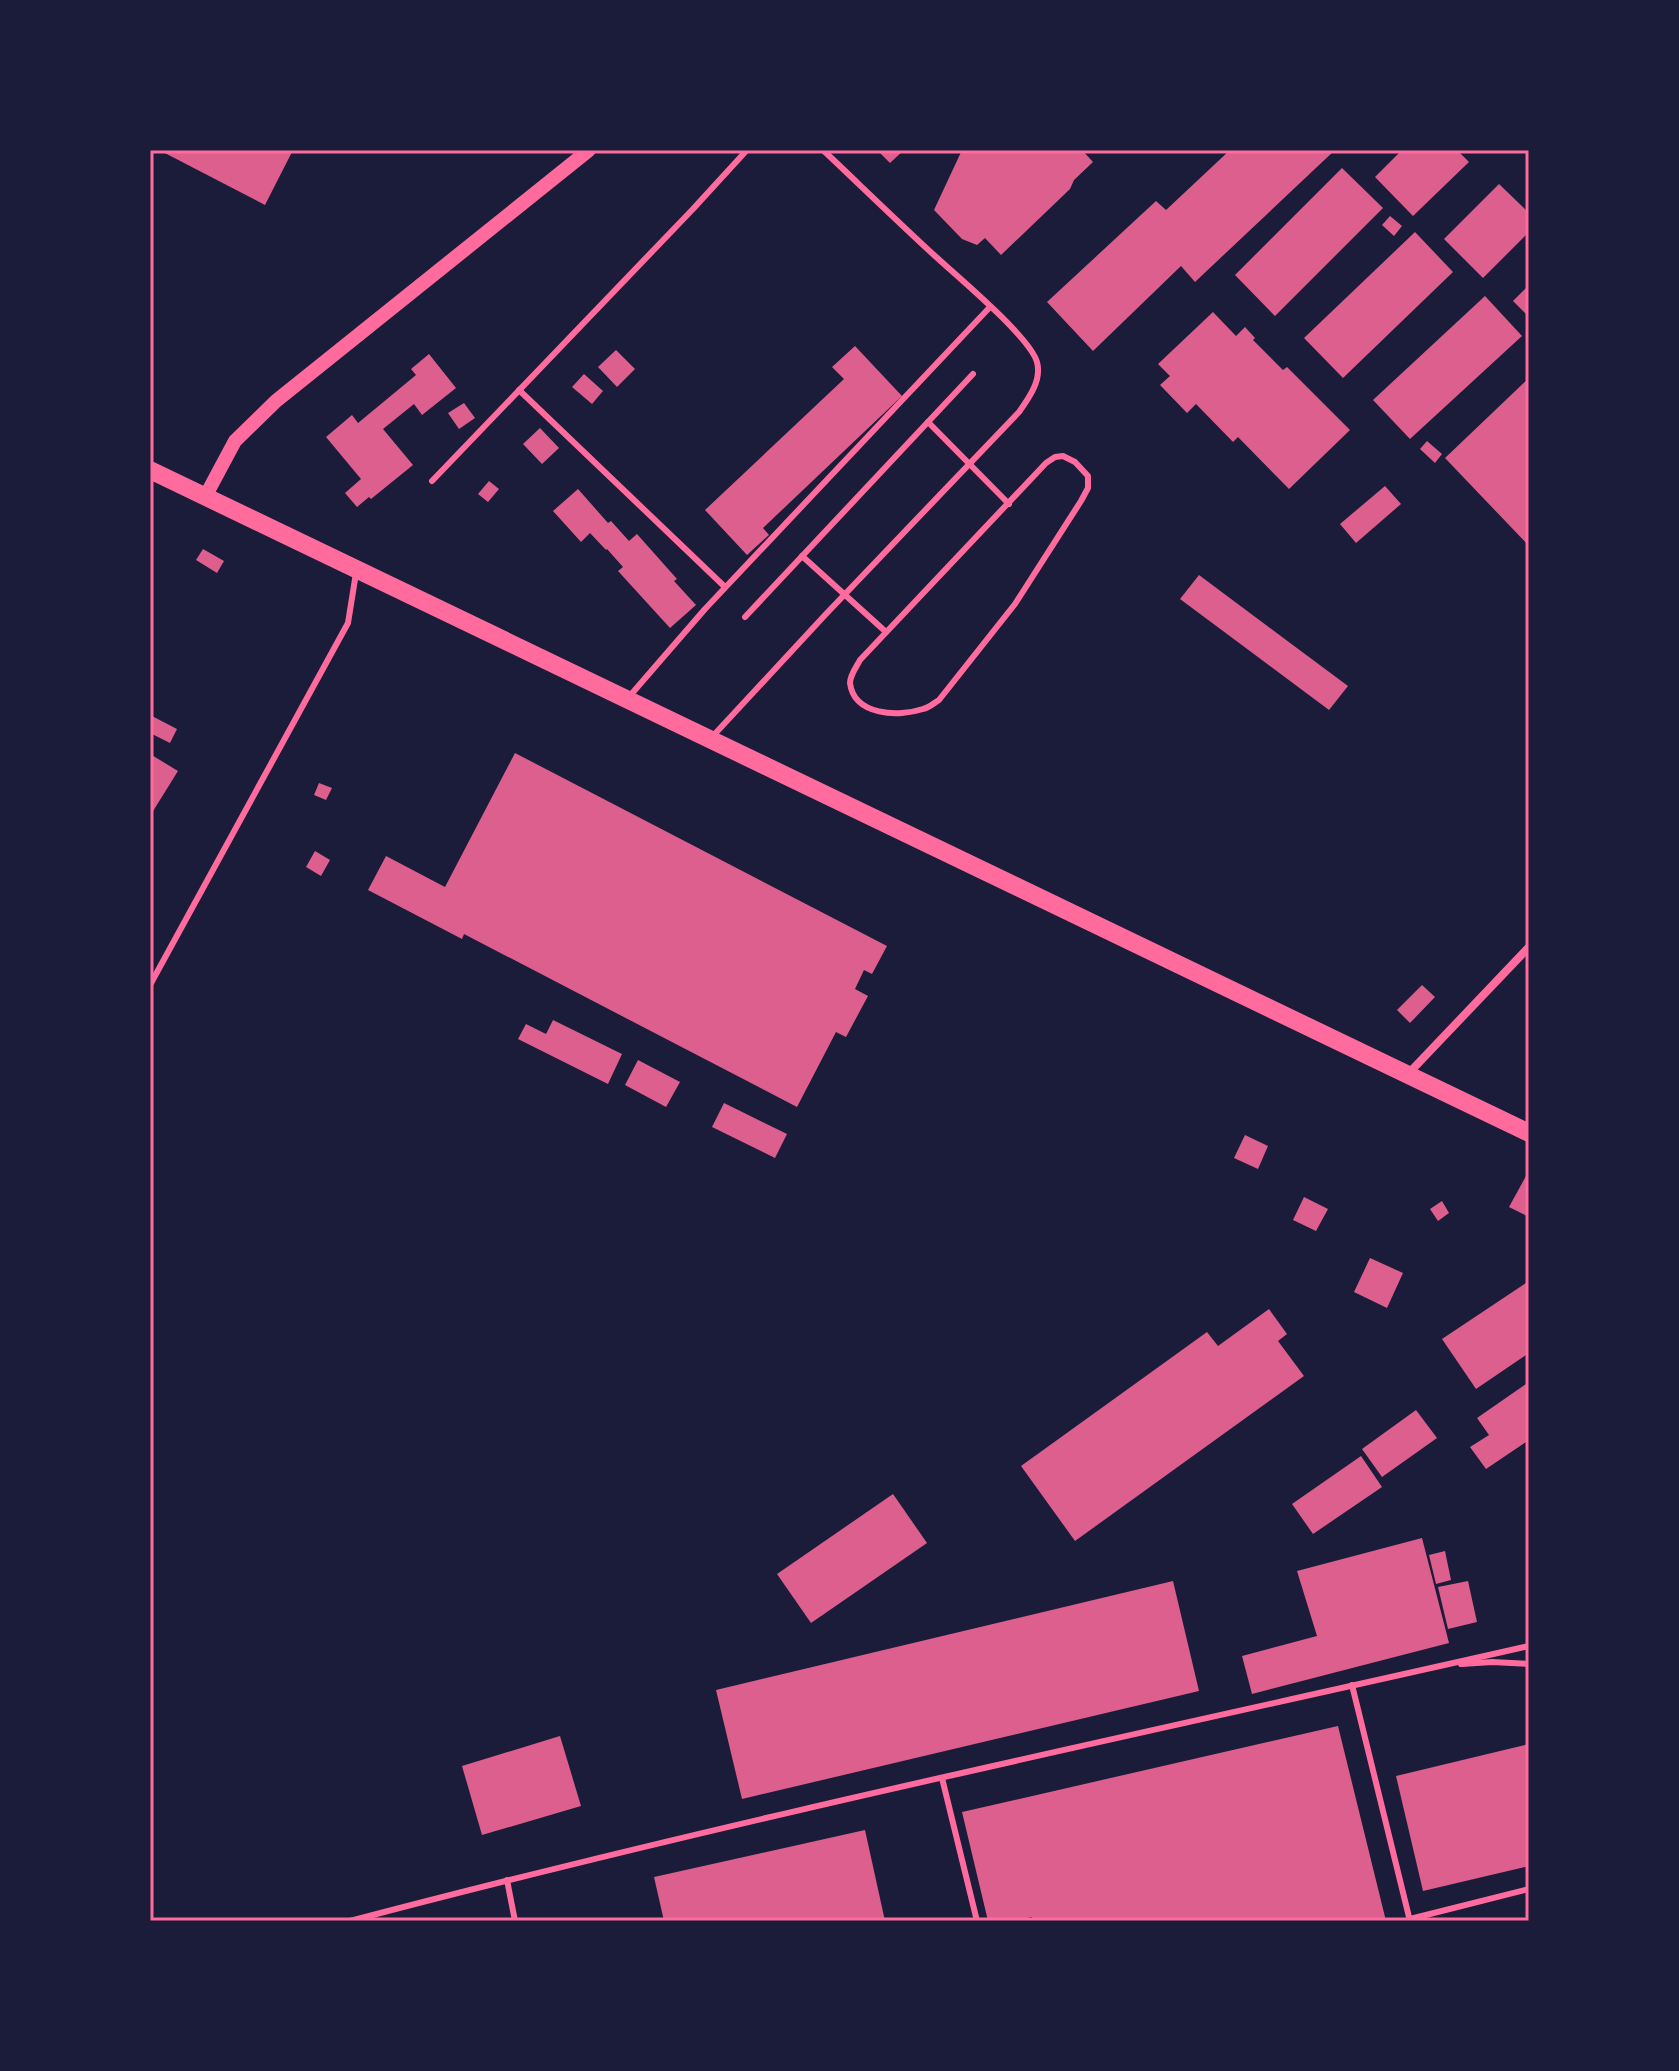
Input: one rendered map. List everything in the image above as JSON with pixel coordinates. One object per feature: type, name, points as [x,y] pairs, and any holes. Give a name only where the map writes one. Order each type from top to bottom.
[{"type":"main road","points":[[150,470],[1529,1133]]},
{"type":"street","points":[[205,497],[235,441],[276,401],[589,150]]},
{"type":"street","points":[[1408,1075],[1529,947]]},
{"type":"lane","points":[[432,481],[747,150]]},
{"type":"lane","points":[[709,739],[1019,412],[1032,394],[1038,371],[1036,359],[1028,346],[823,150]]},
{"type":"lane","points":[[627,700],[725,587],[990,307]]},
{"type":"lane","points":[[745,617],[973,374]]},
{"type":"lane","points":[[519,390],[725,587]]},
{"type":"lane","points":[[928,422],[1009,504]]},
{"type":"lane","points":[[1063,456],[1075,462],[1088,476],[1088,488],[1081,501],[1015,604],[939,700],[925,709],[898,714],[870,710],[858,701],[850,683],[860,660],[1009,504],[1055,457],[1063,456]]},
{"type":"lane","points":[[802,556],[886,632]]},
{"type":"lane","points":[[150,985],[348,623],[357,570]]},
{"type":"lane","points":[[350,1921],[507,1880],[942,1778],[1529,1646]]},
{"type":"lane","points":[[1442,1665],[1492,1662],[1529,1664]]},
{"type":"lane","points":[[1352,1685],[1410,1920],[1529,1889]]},
{"type":"lane","points":[[942,1778],[977,1921]]},
{"type":"lane","points":[[507,1880],[515,1921]]},
{"type":"building","points":[[159,150],[293,150],[265,205]]},
{"type":"building","points":[[877,150],[904,150],[890,163]]},
{"type":"building","points":[[962,150],[1082,150],[1093,162],[1074,180],[1070,189],[1001,255],[985,238],[977,245],[962,239],[934,210]]},
{"type":"building","points":[[1230,150],[1335,150],[1195,282],[1181,266],[1093,351],[1047,302],[1156,201],[1166,210]]},
{"type":"building","points":[[1402,150],[1457,150],[1469,162],[1413,216],[1375,177]]},
{"type":"building","points":[[1342,168],[1383,208],[1275,316],[1235,275]]},
{"type":"building","points":[[1499,184],[1529,213],[1529,232],[1483,278],[1444,239]]},
{"type":"building","points":[[1390,216],[1402,226],[1394,236],[1382,225]]},
{"type":"building","points":[[1415,232],[1453,272],[1343,378],[1304,338]]},
{"type":"building","points":[[1529,285],[1529,317],[1513,301]]},
{"type":"building","points":[[1485,296],[1522,336],[1410,439],[1373,400]]},
{"type":"building","points":[[1213,312],[1236,336],[1245,327],[1255,338],[1253,340],[1283,370],[1287,367],[1350,430],[1289,489],[1238,437],[1233,442],[1196,404],[1187,413],[1160,385],[1170,376],[1158,364]]},
{"type":"building","points":[[855,346],[902,396],[763,528],[769,535],[747,555],[705,510],[844,379],[832,367]]},
{"type":"building","points":[[616,350],[635,369],[617,387],[598,367]]},
{"type":"building","points":[[429,354],[456,388],[422,415],[414,404],[383,429],[413,465],[357,507],[345,493],[361,479],[326,437],[352,415],[358,423],[416,375],[411,369]]},
{"type":"building","points":[[584,374],[603,391],[592,404],[572,387]]},
{"type":"building","points":[[1529,378],[1529,546],[1445,458]]},
{"type":"building","points":[[464,403],[475,418],[459,429],[448,413]]},
{"type":"building","points":[[540,428],[559,448],[542,464],[523,444]]},
{"type":"building","points":[[1427,441],[1442,454],[1435,463],[1420,449]]},
{"type":"building","points":[[489,481],[499,489],[488,502],[478,494]]},
{"type":"building","points":[[1385,486],[1401,504],[1356,543],[1340,524]]},
{"type":"building","points":[[578,489],[629,541],[637,534],[696,605],[670,628],[618,571],[623,567],[607,549],[590,533],[581,542],[553,511]]},
{"type":"building","points":[[203,549],[224,561],[217,573],[196,560]]},
{"type":"building","points":[[1199,575],[1348,686],[1329,710],[1180,599]]},
{"type":"building","points":[[150,715],[177,729],[170,743],[150,733]]},
{"type":"building","points":[[515,753],[887,946],[872,974],[864,970],[855,989],[868,996],[846,1037],[836,1032],[797,1107],[464,934],[462,939],[368,890],[386,856],[445,887]]},
{"type":"building","points":[[150,754],[178,771],[150,816]]},
{"type":"building","points":[[319,783],[332,788],[326,800],[314,795]]},
{"type":"building","points":[[315,851],[330,860],[321,876],[306,867]]},
{"type":"building","points":[[1422,985],[1435,997],[1410,1023],[1397,1010]]},
{"type":"building","points":[[553,1020],[622,1054],[608,1084],[518,1039],[526,1024],[546,1034]]},
{"type":"building","points":[[638,1060],[680,1082],[666,1107],[625,1085]]},
{"type":"building","points":[[724,1103],[787,1134],[775,1158],[712,1127]]},
{"type":"building","points":[[1245,1135],[1268,1146],[1258,1169],[1234,1158]]},
{"type":"building","points":[[1526,1176],[1529,1177],[1529,1217],[1509,1207]]},
{"type":"building","points":[[1304,1197],[1328,1209],[1316,1231],[1293,1220]]},
{"type":"building","points":[[1442,1201],[1449,1213],[1438,1221],[1430,1209]]},
{"type":"building","points":[[1370,1258],[1403,1273],[1387,1308],[1354,1292]]},
{"type":"building","points":[[1529,1281],[1529,1353],[1476,1389],[1442,1339]]},
{"type":"building","points":[[1269,1309],[1287,1334],[1278,1341],[1304,1376],[1075,1541],[1021,1466],[1207,1332],[1218,1346]]},
{"type":"building","points":[[1529,1382],[1529,1440],[1486,1469],[1470,1447],[1489,1435],[1477,1418]]},
{"type":"building","points":[[1416,1410],[1437,1438],[1382,1477],[1362,1449]]},
{"type":"building","points":[[1361,1456],[1382,1487],[1313,1534],[1292,1504]]},
{"type":"building","points":[[893,1494],[927,1543],[811,1623],[777,1574]]},
{"type":"building","points":[[1422,1538],[1449,1643],[1252,1694],[1242,1656],[1317,1636],[1297,1571]]},
{"type":"building","points":[[1445,1551],[1451,1580],[1436,1584],[1429,1555]]},
{"type":"building","points":[[1173,1581],[1199,1691],[742,1799],[716,1690]]},
{"type":"building","points":[[1468,1581],[1477,1622],[1448,1629],[1438,1587]]},
{"type":"building","points":[[1338,1726],[1386,1921],[1033,1921],[1032,1917],[988,1921],[962,1812]]},
{"type":"building","points":[[560,1736],[581,1806],[482,1835],[462,1766]]},
{"type":"building","points":[[1529,1744],[1529,1866],[1423,1891],[1396,1776]]},
{"type":"building","points":[[865,1830],[885,1921],[664,1921],[654,1877]]}]
